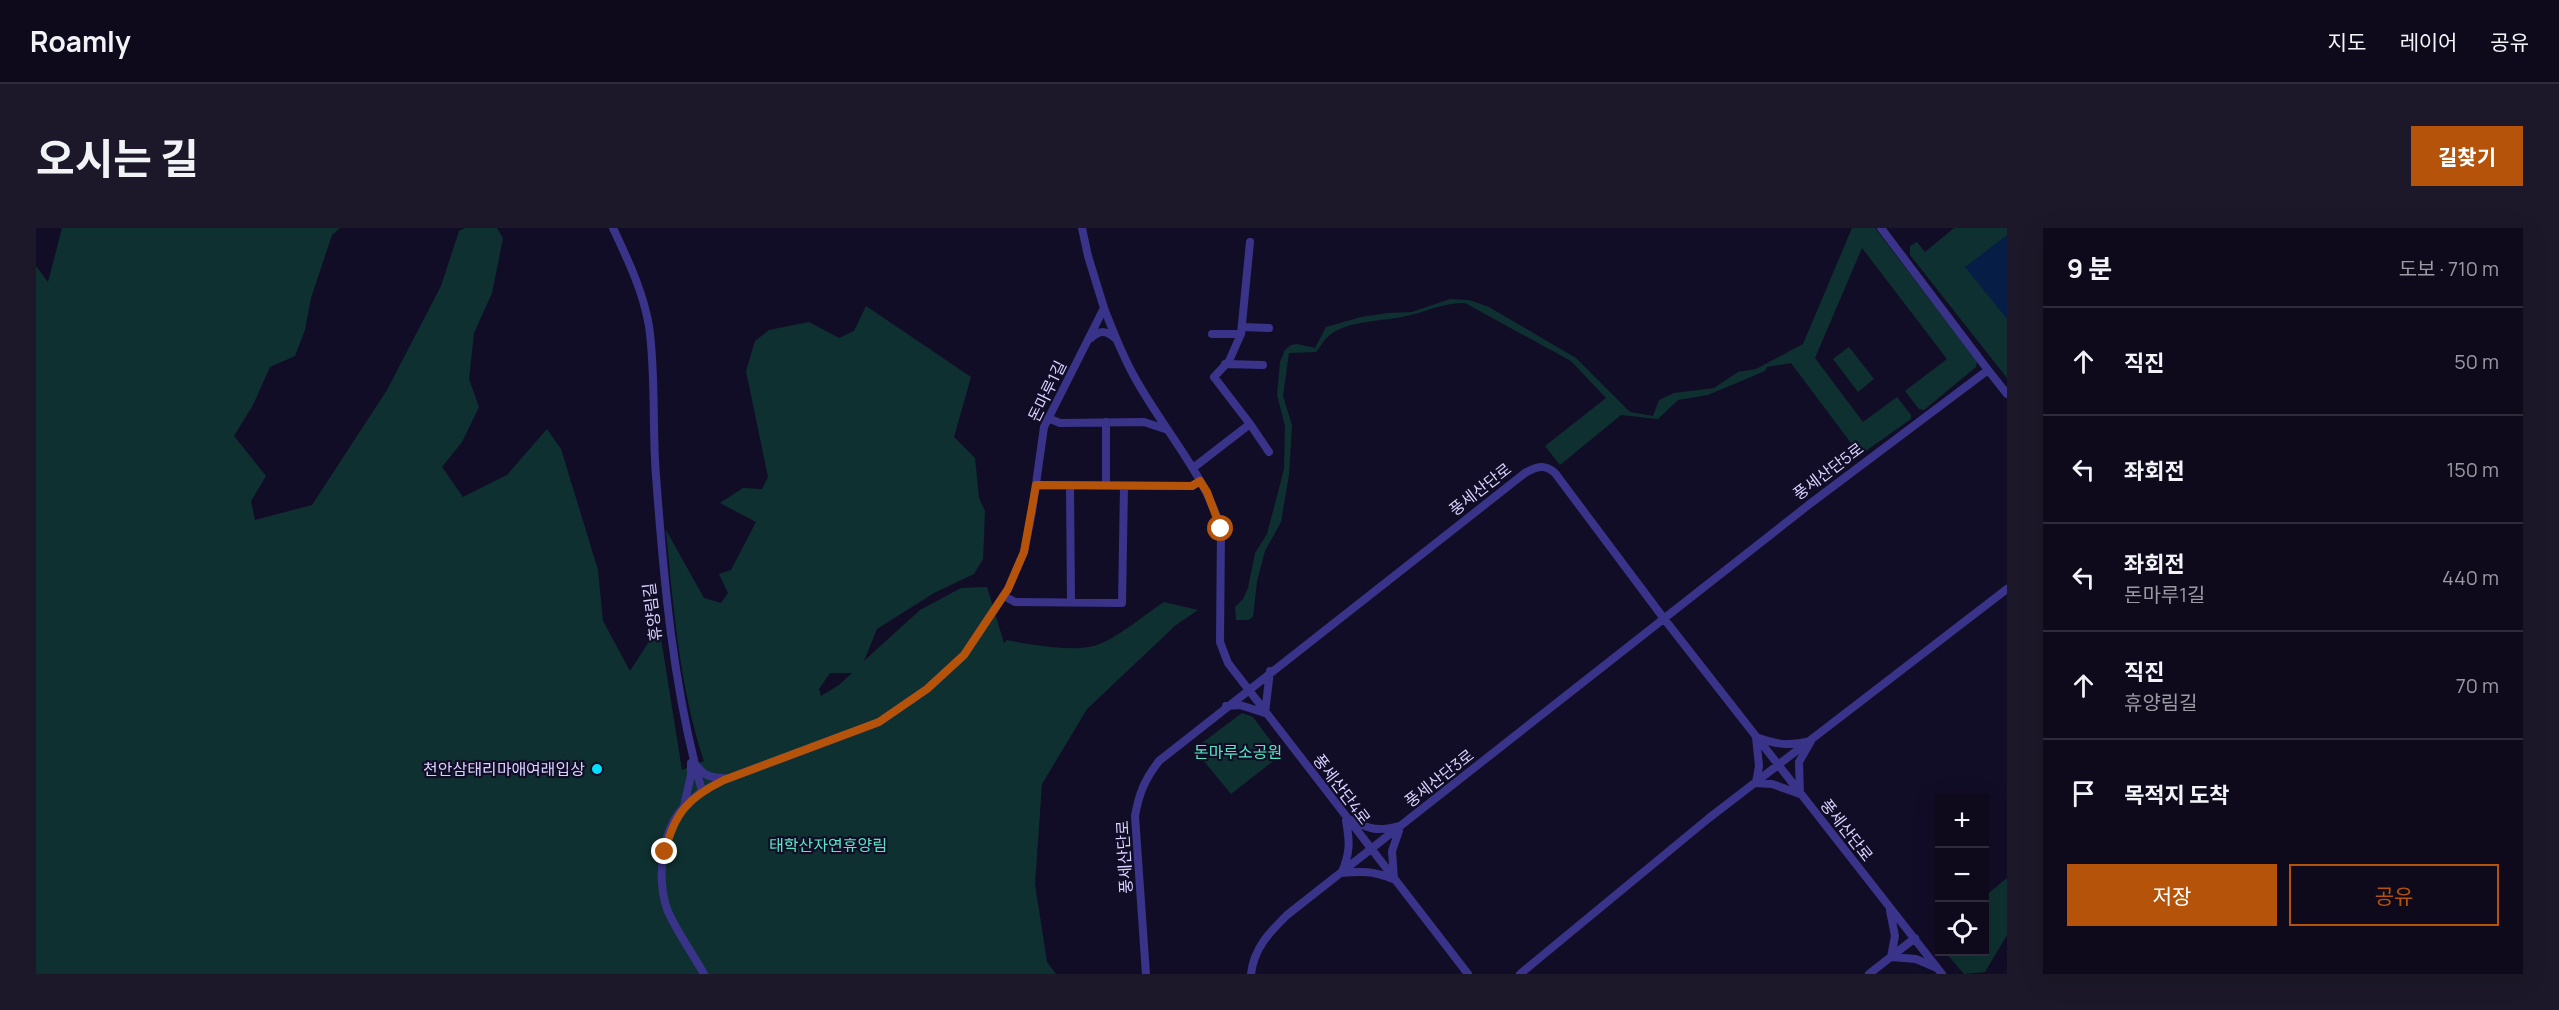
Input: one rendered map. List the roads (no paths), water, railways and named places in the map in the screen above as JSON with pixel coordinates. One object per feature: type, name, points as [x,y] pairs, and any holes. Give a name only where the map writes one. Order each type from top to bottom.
[{"type":"street","name":"휴양림길","points":[[613,228],[643,300],[649,327],[655,463],[665,598],[677,685],[702,791]]},
{"type":"street","points":[[1082,228],[1104,308]]},
{"type":"street","points":[[1881,228],[2007,394]]},
{"type":"street","points":[[1250,242],[1242,330],[1225,364],[1214,376],[1269,452]]},
{"type":"street","name":"돈마루1길","points":[[702,791],[728,778],[879,722],[927,689],[964,655],[1004,596],[1024,552],[1044,427],[1104,308]]},
{"type":"street","name":"풍세산단4로","points":[[1104,308],[1133,375],[1207,492],[1221,529],[1220,642],[1228,663],[1345,818],[1468,974]]},
{"type":"street","points":[[1212,334],[1269,328]]},
{"type":"street","points":[[1089,340],[1098,332],[1104,332],[1117,341]]},
{"type":"street","points":[[1225,364],[1263,365]]},
{"type":"street","name":"풍세산단5로","points":[[1665,620],[1811,503],[1988,370]]},
{"type":"street","points":[[1144,423],[1150,404]]},
{"type":"street","points":[[1048,418],[1060,423],[1144,423],[1168,430]]},
{"type":"street","points":[[1106,423],[1106,486]]},
{"type":"street","points":[[1193,468],[1250,424]]},
{"type":"street","name":"풍세산단로","points":[[1146,974],[1135,816],[1138,795],[1145,779],[1159,761],[1247,689],[1525,473],[1543,466],[1556,473],[1665,620],[1940,971]]},
{"type":"street","points":[[1036,485],[1192,486],[1200,481]]},
{"type":"street","points":[[1070,485],[1071,602]]},
{"type":"street","points":[[1004,596],[1015,602],[1122,603],[1124,486]]},
{"type":"street","points":[[1520,974],[1709,818],[2007,589]]},
{"type":"street","name":"풍세산단3로","points":[[1251,974],[1258,948],[1268,934],[1341,873],[1665,620]]},
{"type":"street","points":[[1226,706],[1240,705],[1265,713],[1270,671]]},
{"type":"street","points":[[1755,783],[1759,766],[1756,737],[1778,745],[1789,746],[1811,741]]},
{"type":"street","points":[[1755,783],[1772,784],[1800,794],[1799,762],[1811,741]]},
{"type":"street","points":[[684,808],[691,775],[690,747]]},
{"type":"street","points":[[693,760],[701,772],[712,778],[728,778]]},
{"type":"street","points":[[702,791],[684,808],[669,832],[662,863],[667,909],[704,974]]},
{"type":"street","points":[[1345,818],[1368,829],[1380,831],[1403,825]]},
{"type":"street","points":[[1341,873],[1351,843],[1345,818]]},
{"type":"street","points":[[1341,873],[1364,870],[1394,880],[1392,851],[1403,825]]},
{"type":"street","points":[[1889,908],[1894,936],[1891,957]]},
{"type":"street","points":[[1869,974],[1915,938]]},
{"type":"street","points":[[1891,957],[1916,960],[1940,971]]},
{"type":"water","points":[[2007,235],[2007,319],[1965,267]]},
{"type":"place","name":"천안삼태리마애여래입상","points":[[597,769]]},
{"type":"park label","name":"돈마루소공원","points":[[1238,752]]},
{"type":"park label","name":"태학산자연휴양림","points":[[828,845]]}]
